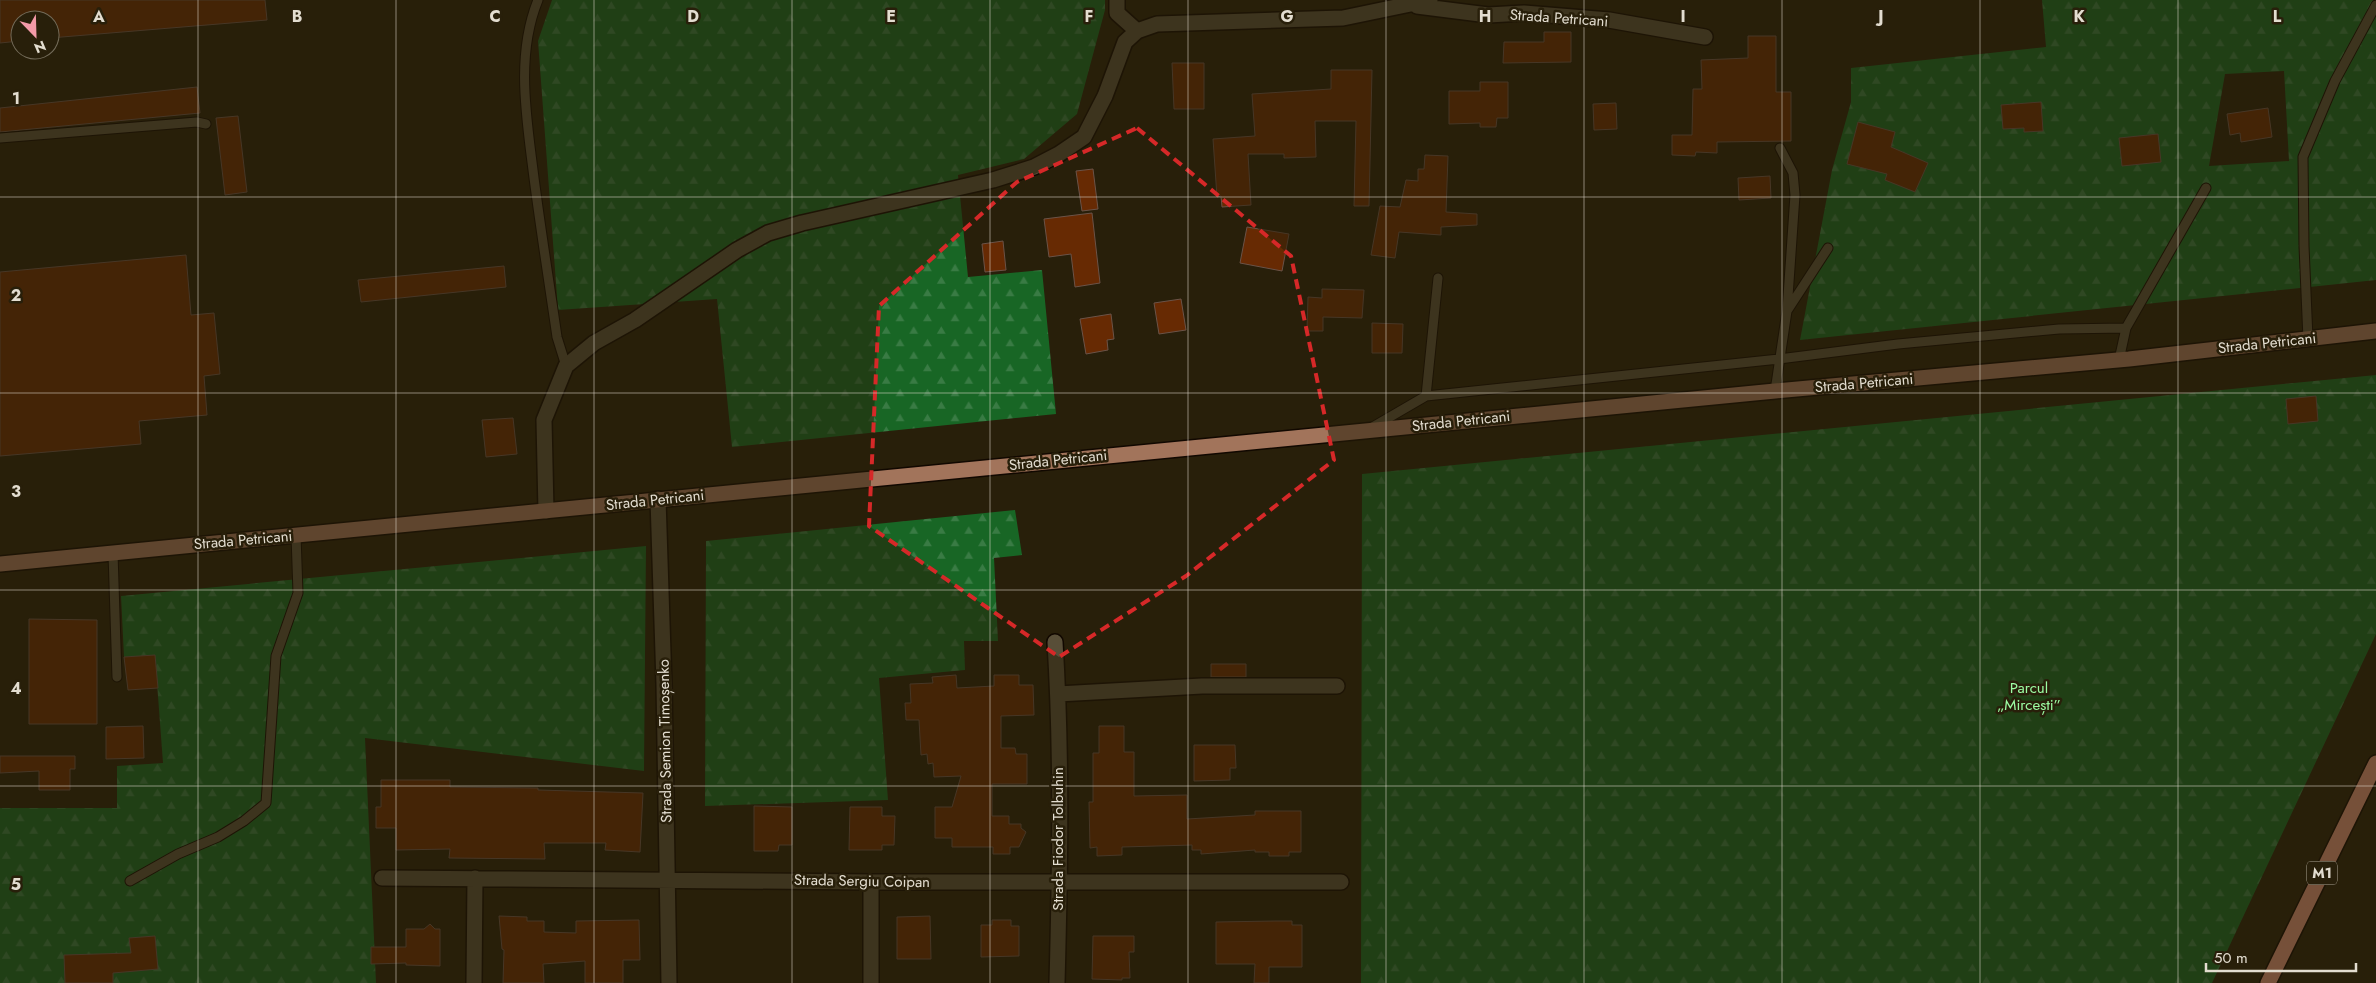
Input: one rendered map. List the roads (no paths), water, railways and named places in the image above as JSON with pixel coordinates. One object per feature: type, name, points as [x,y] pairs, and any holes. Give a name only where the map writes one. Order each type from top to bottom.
[{"type":"highway","name":"M1","points":[[2268,983],[2376,763]]},
{"type":"main road","name":"Strada Petricani","points":[[0,564],[1367,430],[2119,360],[2376,331]]},
{"type":"street","points":[[546,511],[544,420],[566,366],[594,344],[635,320],[737,250],[768,233],[802,223],[993,180],[1034,167],[1059,154],[1084,137],[1105,96],[1125,42],[1137,31],[1117,13],[1117,0]]},
{"type":"street","name":"Strada Petricani","points":[[1137,31],[1157,24],[1343,18],[1430,0]]},
{"type":"street","name":"Strada Petricani","points":[[1413,3],[1488,15],[1524,6],[1704,37]]},
{"type":"street","name":"Strada Semion Timoșenko","points":[[658,499],[664,684],[669,983]]},
{"type":"street","name":"Strada Fiodor Tolbuhin","points":[[1055,642],[1058,694],[1059,882],[1057,983]]},
{"type":"street","points":[[1058,694],[1202,686],[1336,686]]},
{"type":"street","name":"Strada Sergiu Coipan","points":[[382,878],[871,882],[1341,882]]},
{"type":"street","points":[[474,983],[475,878]]},
{"type":"street","points":[[871,882],[871,983]]},
{"type":"lane","points":[[538,0],[529,22],[525,54],[526,113],[557,337],[566,366]]},
{"type":"lane","points":[[2308,339],[2303,157],[2335,81],[2376,5]]},
{"type":"lane","points":[[0,138],[197,122],[206,124]]},
{"type":"lane","points":[[1775,391],[1787,311],[1795,195],[1793,173],[1780,148]]},
{"type":"lane","points":[[2119,360],[2126,328],[2206,188]]},
{"type":"lane","points":[[1787,311],[1828,248]]},
{"type":"lane","points":[[1426,396],[1438,278]]},
{"type":"lane","points":[[1367,430],[1426,396],[1779,359],[1898,344],[2059,329],[2126,328]]},
{"type":"lane","points":[[130,881],[178,854],[218,837],[244,821],[266,803],[276,656],[298,594],[296,535]]},
{"type":"lane","points":[[113,553],[117,677]]},
{"type":"park label","name":"Parcul „Mircești”","points":[[2029,696]]}]
